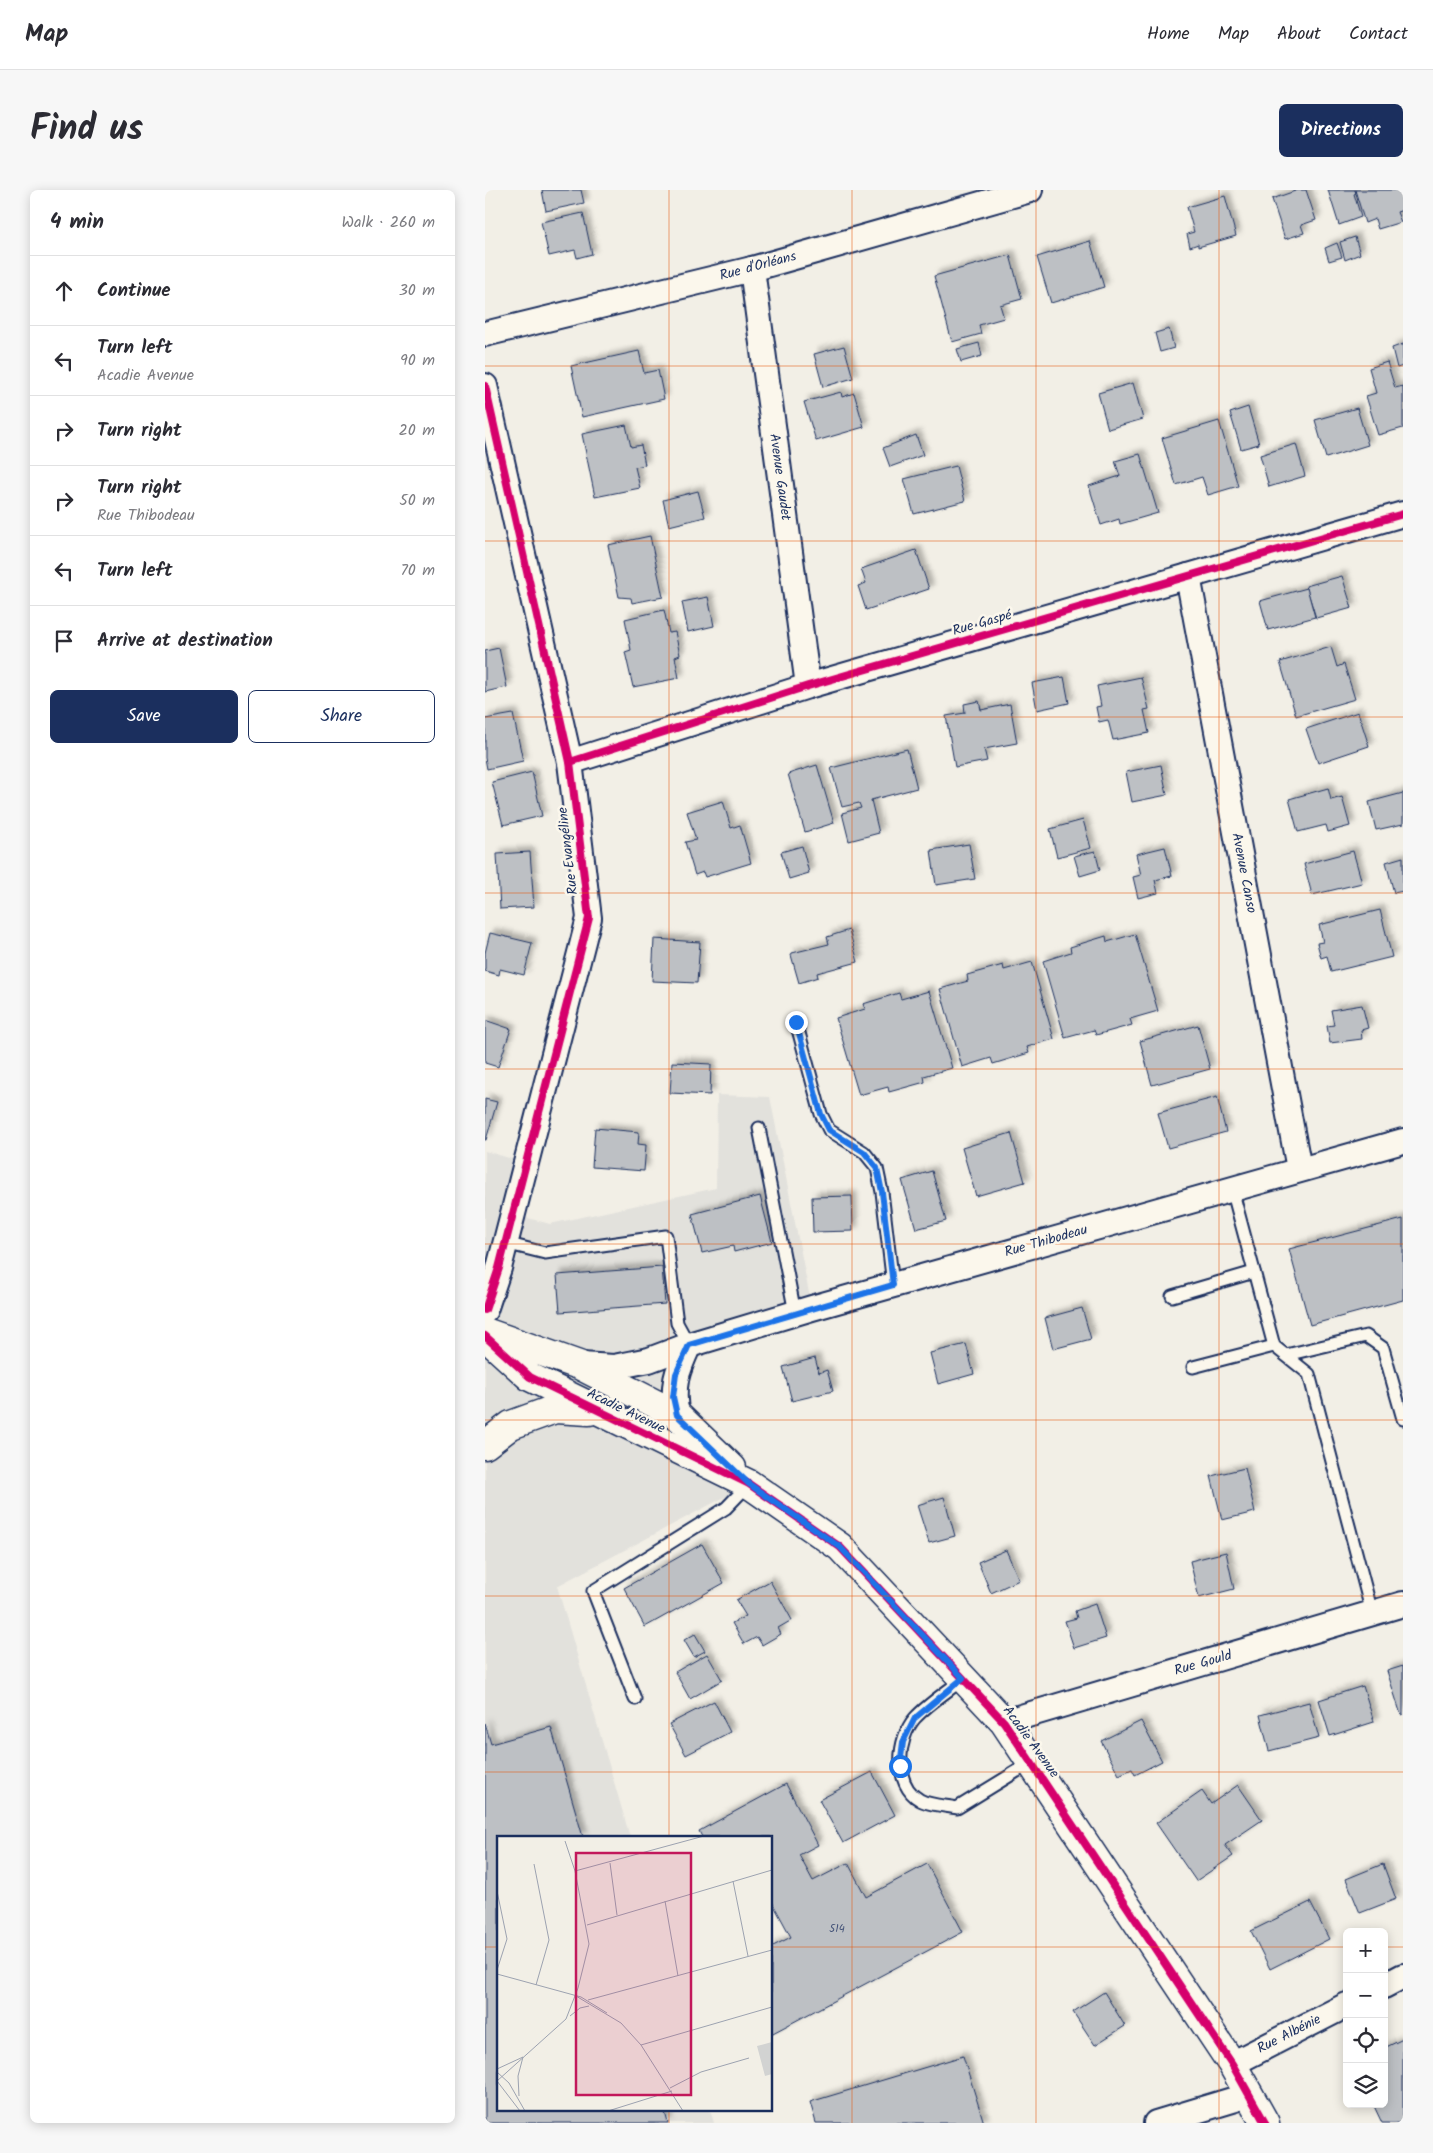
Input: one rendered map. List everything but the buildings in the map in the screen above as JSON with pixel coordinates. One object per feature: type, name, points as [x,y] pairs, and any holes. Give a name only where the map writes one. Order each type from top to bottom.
[{"type":"street","name":"Rue d'Orléans","points":[[485,334],[752,268],[1029,190]]},
{"type":"street","name":"Avenue Gaudet","points":[[752,268],[808,686]]},
{"type":"street","name":"Rue Evangéline","points":[[485,386],[570,762],[589,918],[505,1243],[485,1310]]},
{"type":"street","name":"Rue Gaspé","points":[[570,762],[808,686],[1403,514]]},
{"type":"street","name":"Avenue Canso","points":[[1188,576],[1299,1170]]},
{"type":"street","name":"Rue Thibodeau","points":[[579,1365],[621,1365],[649,1360],[689,1345],[795,1313],[1403,1141]]},
{"type":"street","name":"Acadie Avenue","points":[[485,1332],[579,1365],[677,1415],[749,1484]]},
{"type":"street","name":"Acadie Avenue","points":[[485,1336],[530,1377],[749,1484],[840,1547],[1004,1722],[1232,2064],[1265,2123]]},
{"type":"street","points":[[677,1415],[673,1397],[676,1374],[689,1345]]},
{"type":"street","points":[[485,1445],[511,1425],[555,1409],[597,1411]]},
{"type":"street","name":"Rue Gould","points":[[1004,1722],[1403,1604]]},
{"type":"street","points":[[1388,1984],[1403,1976]]},
{"type":"street","name":"Rue Albénie","points":[[1232,2064],[1343,2007]]},
{"type":"street","points":[[1156,2123],[1249,2095]]},
{"type":"lane","points":[[796,1022],[821,1114],[829,1130],[864,1152],[877,1168],[882,1192],[893,1285]]},
{"type":"lane","points":[[759,1128],[795,1313]]},
{"type":"lane","points":[[1232,1188],[1274,1346],[1309,1374],[1372,1613]]},
{"type":"lane","points":[[505,1243],[545,1253],[666,1236],[677,1323],[689,1345]]},
{"type":"lane","points":[[1172,1296],[1255,1272]]},
{"type":"lane","points":[[1286,1355],[1367,1336],[1383,1348],[1403,1418]]},
{"type":"lane","points":[[1193,1367],[1274,1346]]},
{"type":"lane","points":[[635,1698],[593,1591],[727,1508],[749,1484]]},
{"type":"lane","points":[[963,1678],[915,1718],[903,1742],[900,1766],[905,1786],[920,1800],[957,1808],[1032,1762]]},
{"type":"shaded area","points":[[717,1095],[770,1097],[812,1308],[689,1345],[674,1397],[749,1484],[557,1586],[630,1836],[497,1836],[497,2110],[710,2110],[714,2123],[485,2123],[485,1151],[536,1166],[524,1217],[550,1224],[716,1188]]},
{"type":"cycle path","points":[[485,386],[570,762],[589,918],[499,1268],[485,1310]]},
{"type":"cycle path","points":[[570,762],[808,686],[1403,514]]},
{"type":"cycle path","points":[[485,1336],[530,1377],[749,1484],[840,1547],[1004,1722],[1232,2064],[1265,2123]]},
{"type":"route","points":[[796,1022],[821,1114],[829,1130],[864,1152],[877,1168],[882,1192],[893,1285],[689,1345],[676,1374],[673,1397],[677,1415],[749,1484],[840,1547],[963,1678],[915,1718],[903,1742],[900,1766]]}]
